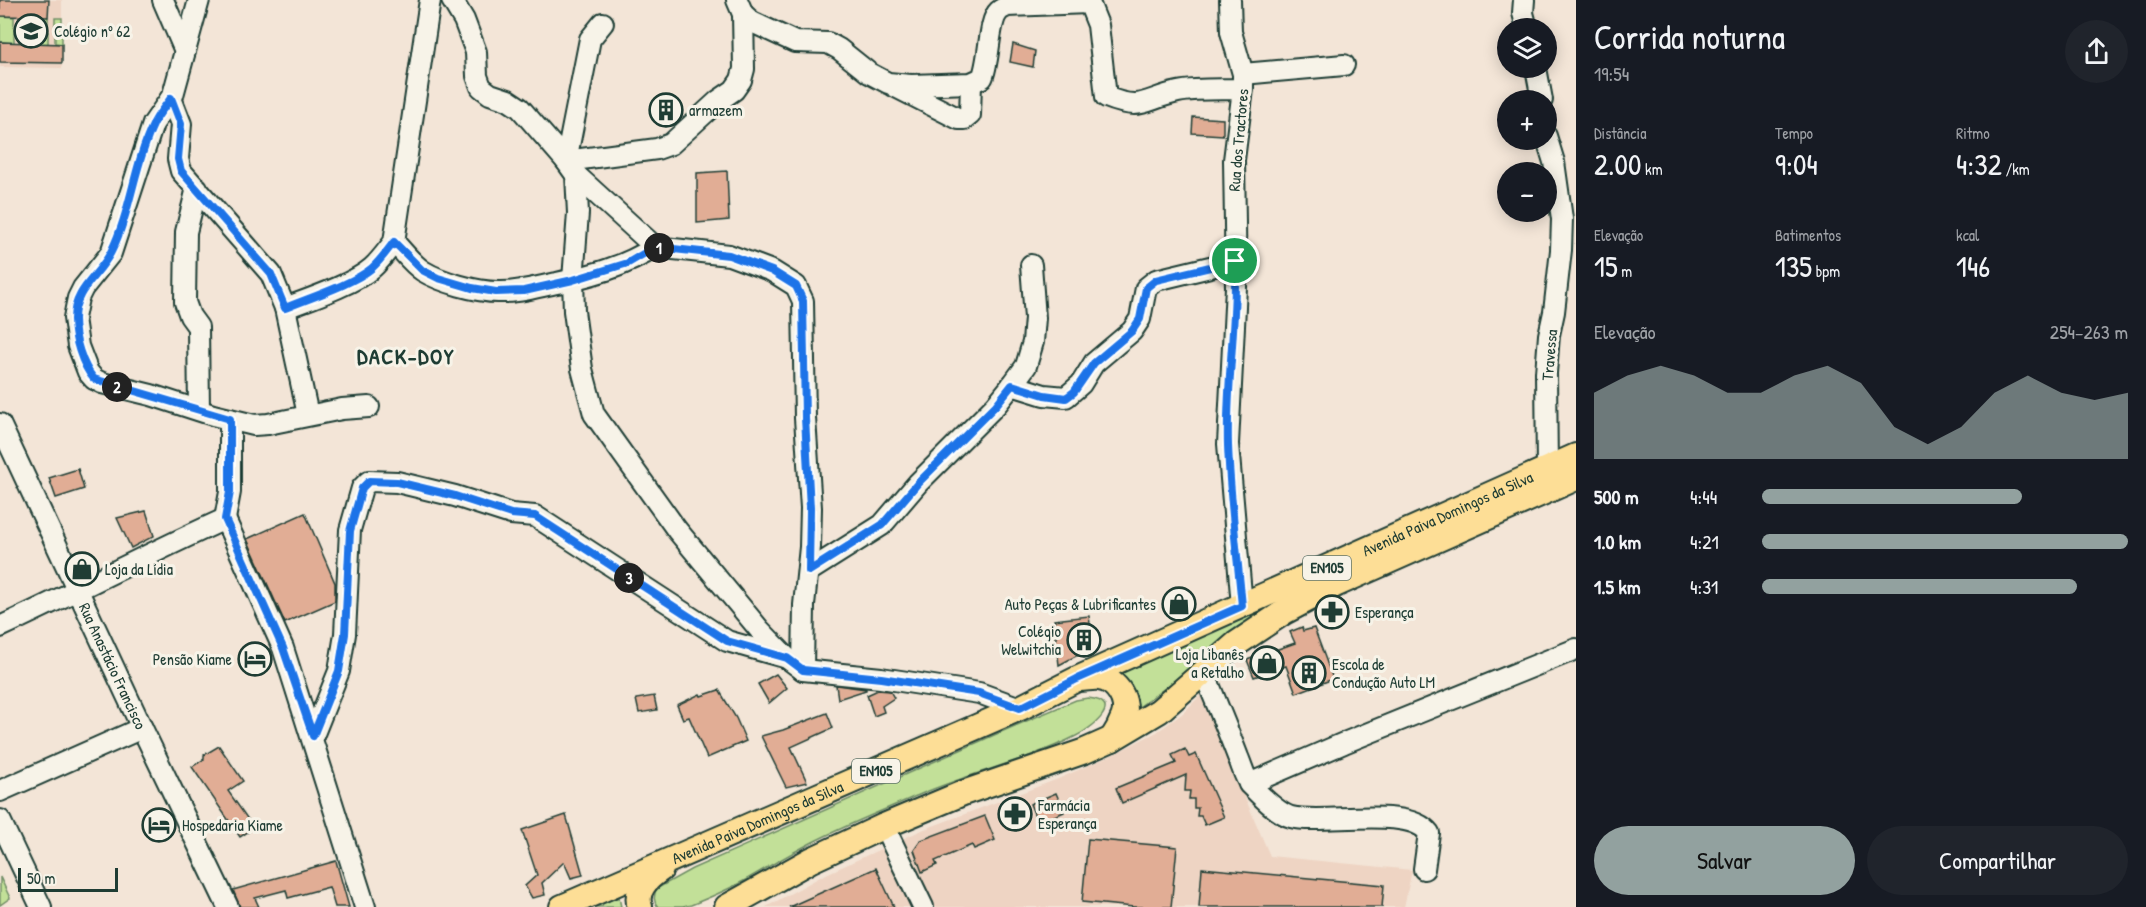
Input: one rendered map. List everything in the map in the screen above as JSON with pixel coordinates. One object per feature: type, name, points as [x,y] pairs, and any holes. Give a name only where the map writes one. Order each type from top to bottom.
[{"type":"main road","name":"Avenida Paiva Domingos da Silva","points":[[562,907],[1020,708],[1077,679],[1576,456]]},
{"type":"main road","name":"Avenida Paiva Domingos da Silva","points":[[727,907],[812,860],[884,826],[963,793],[1112,740],[1160,711],[1236,644],[1258,628],[1306,600],[1576,478]]},
{"type":"main road","points":[[1077,679],[1101,678],[1112,683],[1119,690],[1124,701],[1125,716],[1112,740]]},
{"type":"main road","points":[[640,907],[638,900],[640,889],[649,877],[675,859]]},
{"type":"street","points":[[163,0],[185,51]]},
{"type":"street","points":[[199,0],[171,98],[153,124],[111,253],[83,288],[74,318],[78,346],[88,372],[94,379],[254,425],[342,409],[369,407]]},
{"type":"street","points":[[285,308],[318,296],[362,275],[372,268],[394,242],[429,0]]},
{"type":"street","points":[[452,0],[464,20],[476,52],[477,76],[481,87],[490,94],[508,100],[520,108],[571,168],[655,247]]},
{"type":"street","name":"Rua dos Tractores","points":[[1230,0],[1231,32],[1243,82],[1234,160],[1236,286],[1228,444],[1242,606]]},
{"type":"street","points":[[1524,0],[1524,18]]},
{"type":"street","points":[[888,82],[911,85],[971,83],[982,78],[987,68],[993,20],[998,11],[1007,6],[1089,2],[1098,25],[1106,97],[1124,104],[1141,104],[1177,92],[1344,65]]},
{"type":"street","points":[[571,168],[671,144],[718,101],[734,90],[741,80],[744,69],[740,7]]},
{"type":"street","points":[[740,7],[752,22],[795,42],[828,43],[869,73],[959,119],[965,119],[970,115],[971,83]]},
{"type":"street","points":[[603,23],[590,39],[571,168],[578,213],[573,280],[574,311],[582,369],[594,414],[677,530],[759,629],[787,658],[803,670],[881,678],[979,693],[1020,708]]},
{"type":"street","points":[[171,98],[181,124],[178,159],[181,171],[271,274],[285,308],[308,416]]},
{"type":"street","name":"Travessa","points":[[1547,469],[1546,373],[1561,250],[1562,219],[1550,150]]},
{"type":"street","points":[[197,188],[186,232],[185,302],[190,316],[198,327],[199,410]]},
{"type":"street","points":[[394,242],[422,270],[438,278],[496,292],[524,291],[573,280],[628,263],[655,247],[729,255],[772,271],[796,286],[803,301],[805,418],[810,508],[809,571],[804,605],[803,670]]},
{"type":"street","points":[[1012,385],[1044,395],[1066,398],[1081,384],[1094,363],[1132,331],[1140,319],[1146,288],[1156,280],[1235,261]]},
{"type":"street","points":[[809,571],[882,525],[918,483],[996,405],[1026,366],[1035,318],[1031,265]]},
{"type":"street","points":[[230,419],[230,492],[225,519],[283,648],[313,736],[365,907]]},
{"type":"street","name":"Rua Anastácio Francisco","points":[[0,424],[7,456],[78,591],[228,907]]},
{"type":"street","points":[[313,736],[339,671],[345,634],[350,531],[362,488],[369,481],[397,482],[511,514],[535,516],[727,641],[787,658]]},
{"type":"street","points":[[0,627],[225,519]]},
{"type":"street","points":[[1249,784],[1576,649]]},
{"type":"street","points":[[1204,672],[1249,784],[1290,817],[1331,819],[1372,817],[1409,821],[1423,826],[1429,833],[1424,869]]},
{"type":"street","points":[[0,791],[142,728]]},
{"type":"street","points":[[0,820],[41,907]]},
{"type":"street","points":[[884,826],[923,907]]},
{"type":"shaded area","name":"Colégio nº 62","points":[[0,0],[62,0],[62,68],[0,67]]},
{"type":"shaded area","points":[[1201,695],[1270,856],[1412,870],[1404,907],[766,907],[822,876],[922,830],[1058,779],[1112,755],[1157,732],[1182,714]]},
{"type":"green space","points":[[0,16],[14,17],[14,43],[0,42]]},
{"type":"green space","points":[[20,17],[48,17],[48,44],[19,43]]},
{"type":"green space","points":[[55,18],[62,18],[62,44],[55,43]]},
{"type":"green space","points":[[1287,595],[1223,639],[1180,677],[1136,709],[1116,674]]},
{"type":"green space","points":[[1088,698],[1099,700],[1104,705],[1105,710],[1102,716],[1090,728],[1057,745],[940,786],[858,821],[803,847],[735,886],[691,905],[658,907],[655,903],[656,889],[692,869],[1010,728],[1076,700]]},
{"type":"green space","points":[[0,877],[10,898],[0,905]]},
{"type":"green space","points":[[619,897],[621,907],[590,907],[594,905]]},
{"type":"building","points":[[0,0],[49,0],[48,17],[0,16]]},
{"type":"building","points":[[0,42],[62,44],[62,63],[0,62]]},
{"type":"building","points":[[1013,44],[1035,51],[1033,67],[1010,62]]},
{"type":"building","points":[[1193,117],[1223,119],[1223,135],[1192,133]]},
{"type":"building","points":[[727,171],[729,220],[697,223],[697,173]]},
{"type":"building","points":[[78,469],[84,489],[56,498],[49,478]]},
{"type":"building","points":[[146,511],[154,536],[131,548],[117,518]]},
{"type":"building","points":[[305,513],[335,583],[335,601],[285,623],[247,539]]},
{"type":"building","name":"Colégio Welwitchia","points":[[1089,616],[1093,647],[1059,665],[1054,620]]},
{"type":"building","points":[[1302,627],[1303,631],[1314,628],[1333,679],[1296,693],[1286,666],[1254,677],[1247,660],[1295,643],[1290,632]]},
{"type":"building","points":[[776,674],[787,688],[769,703],[758,684]]},
{"type":"building","points":[[836,685],[866,689],[866,690],[838,699]]},
{"type":"building","points":[[719,690],[736,718],[746,741],[707,758],[689,717],[683,719],[677,705],[700,694],[701,696]]},
{"type":"building","points":[[878,690],[890,691],[894,698],[882,706],[884,712],[874,716],[867,695]]},
{"type":"building","points":[[654,696],[657,710],[639,713],[636,699]]},
{"type":"building","points":[[827,713],[833,728],[791,747],[807,782],[786,787],[761,736]]},
{"type":"building","points":[[219,746],[243,781],[228,791],[254,828],[240,837],[192,767],[204,759],[204,755]]},
{"type":"building","points":[[1185,749],[1189,757],[1196,754],[1224,817],[1205,825],[1201,816],[1197,816],[1198,808],[1194,808],[1194,799],[1189,799],[1190,791],[1185,791],[1186,775],[1122,803],[1116,788],[1176,763],[1172,755]]},
{"type":"building","points":[[1056,793],[1064,812],[1038,823],[1030,804]]},
{"type":"building","points":[[566,815],[583,875],[571,878],[564,862],[542,883],[545,895],[532,898],[525,886],[537,875],[522,830]]},
{"type":"building","points":[[985,816],[995,840],[974,849],[972,845],[935,861],[937,865],[922,872],[914,850],[921,840]]},
{"type":"building","points":[[1088,839],[1177,847],[1171,907],[1134,907],[1082,902]]},
{"type":"building","points":[[336,861],[349,907],[335,907],[329,887],[288,898],[286,890],[255,898],[259,907],[240,907],[233,890]]},
{"type":"building","points":[[876,868],[894,907],[789,907]]},
{"type":"building","points":[[1202,868],[1384,885],[1382,907],[1199,907]]},
{"type":"place","name":"Colégio nº 62","points":[[31,31]]},
{"type":"place","name":"armazem","points":[[666,110]]},
{"type":"place","name":"Loja da Lídia","points":[[82,569]]},
{"type":"place","name":"Auto Peças & Lubrificantes","points":[[1179,604]]},
{"type":"place","name":"Esperança","points":[[1332,612]]},
{"type":"place","name":"Colégio Welwitchia","points":[[1084,640]]},
{"type":"place","name":"Pensão Kiame","points":[[255,659]]},
{"type":"place","name":"Loja Libanês a Retalho","points":[[1267,663]]},
{"type":"place","name":"Escola de Condução Auto LM","points":[[1309,673]]},
{"type":"place","name":"Farmácia Esperança","points":[[1015,814]]},
{"type":"place","name":"Hospedaria Kiame","points":[[159,825]]},
{"type":"district","name":"DACK-DOY","points":[[406,356]]},
{"type":"route","points":[[171,98],[181,124],[178,159],[181,171],[271,274],[285,308],[318,296],[362,275],[372,268],[394,242],[422,270],[438,278],[496,292],[524,291],[573,280],[628,263],[655,247],[729,255],[772,271],[796,286],[803,301],[805,418],[810,508],[809,571],[882,525],[918,483],[996,405],[1012,385],[1044,395],[1066,398],[1074,392],[1094,363],[1132,331],[1140,319],[1146,288],[1156,280],[1235,261],[1236,286],[1228,444],[1242,606],[1077,679],[1020,708],[979,693],[881,678],[803,670],[787,658],[727,641],[535,516],[511,514],[455,496],[397,482],[369,481],[362,488],[350,531],[345,634],[339,671],[313,736],[283,648],[225,519],[230,492],[230,419],[94,379],[88,372],[78,346],[74,318],[78,298],[83,288],[111,253],[153,124],[171,98]]}]
